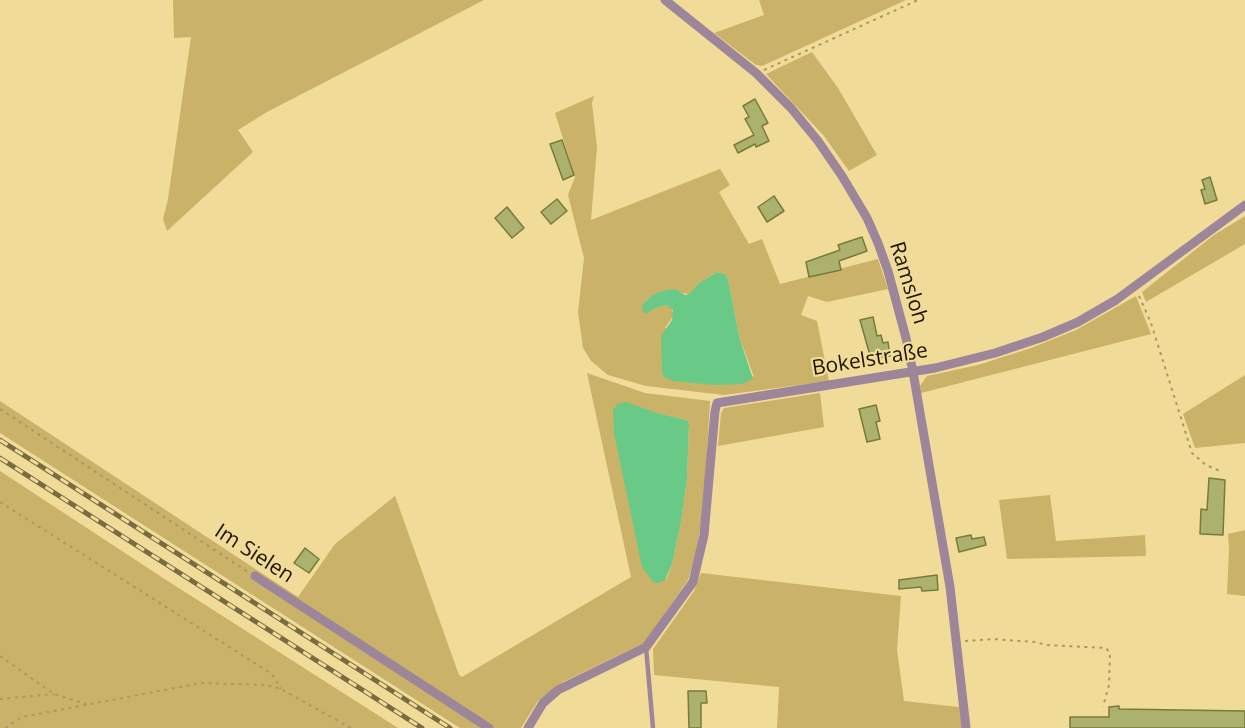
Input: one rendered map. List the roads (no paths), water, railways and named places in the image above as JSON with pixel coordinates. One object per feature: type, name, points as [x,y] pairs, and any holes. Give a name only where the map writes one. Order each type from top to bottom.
[{"type":"street","name":"Ramsloh","points":[[665,0],[756,73],[791,108],[818,141],[867,218],[888,271],[913,372],[946,561],[966,728]]},
{"type":"street","name":"Bokelstraße","points":[[528,728],[543,703],[558,690],[646,647],[693,582],[704,535],[717,403],[913,372],[995,354],[1043,337],[1092,314],[1135,288],[1207,231],[1245,205]]},
{"type":"street","name":"Im Sielen","points":[[255,576],[489,728]]},
{"type":"lane","points":[[646,647],[653,728]]},
{"type":"railway","points":[[0,440],[450,728]]},
{"type":"railway","points":[[0,458],[422,728]]}]
